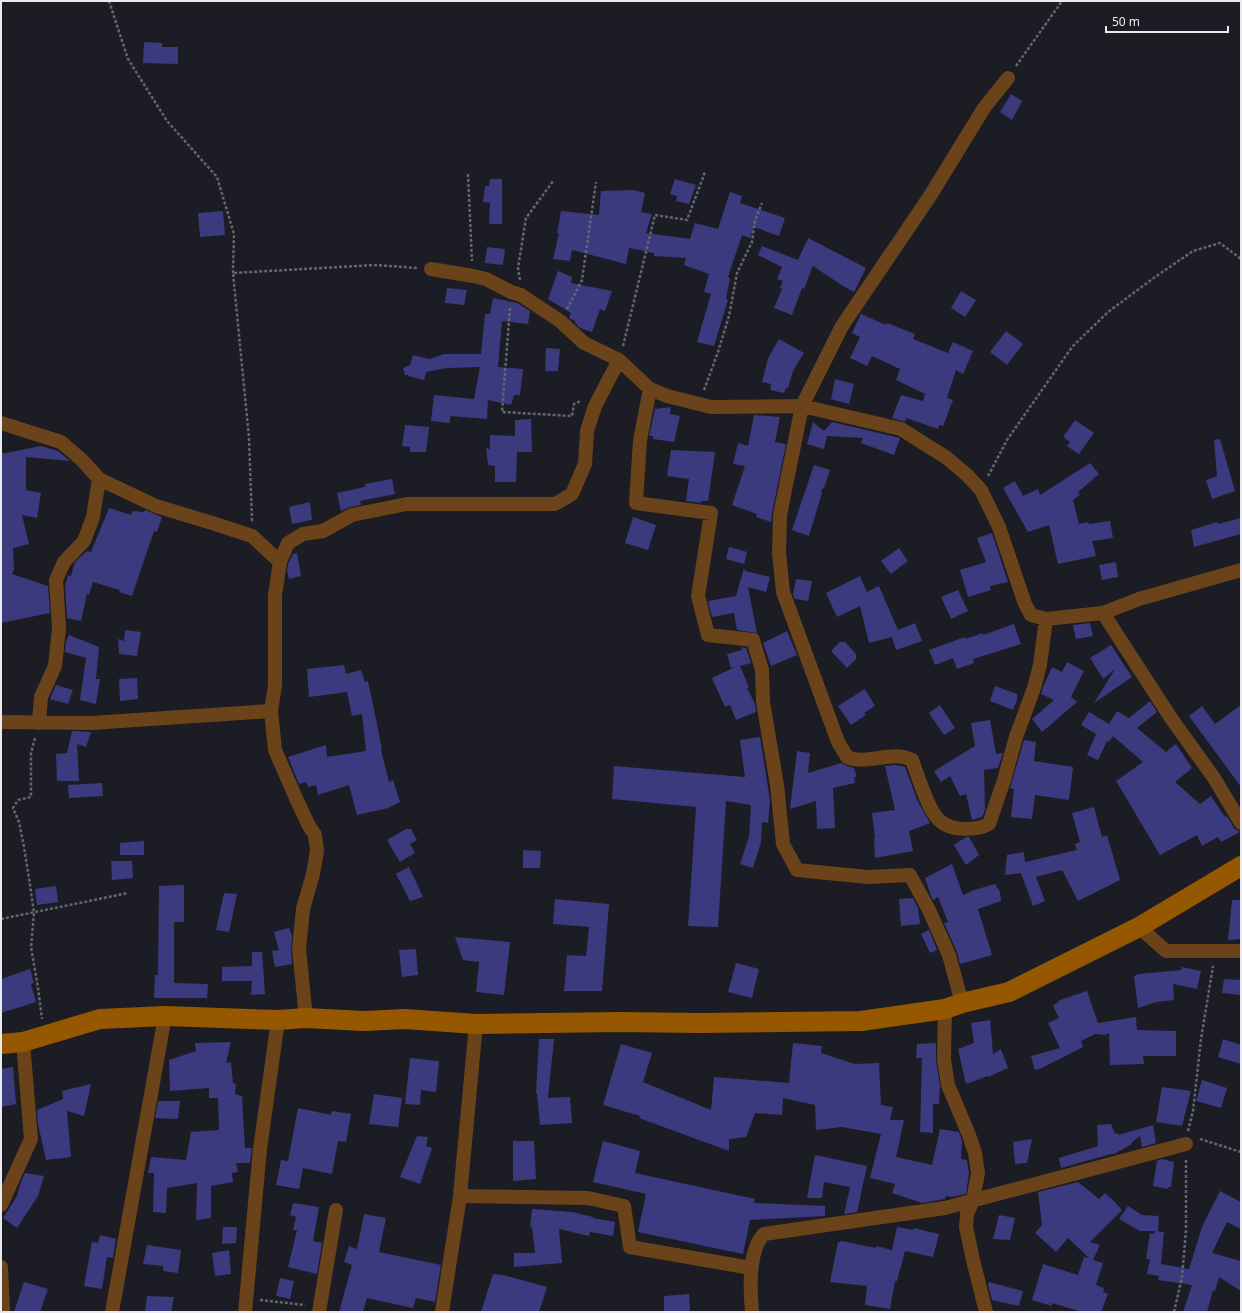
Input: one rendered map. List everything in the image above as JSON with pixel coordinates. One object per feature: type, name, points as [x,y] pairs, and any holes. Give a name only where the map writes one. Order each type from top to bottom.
[{"type":"main road","points":[[1,1044],[23,1042],[100,1019],[165,1016],[278,1020],[306,1018],[364,1021],[405,1019],[476,1024],[861,1021],[954,1006],[1008,992],[1139,927],[1241,866]]},
{"type":"street","points":[[1008,78],[984,108],[930,196],[842,326],[802,406],[780,515],[779,553],[783,592],[838,742],[847,757],[859,760],[900,756],[907,757],[912,760],[931,807],[938,820],[947,826],[960,829],[972,829],[984,827],[989,824],[1004,780],[1016,737],[1034,688],[1040,665],[1046,619]]},
{"type":"street","points":[[431,269],[486,279],[516,293],[560,321],[584,343],[619,360],[650,389],[667,396],[711,407],[802,406],[901,429],[947,458],[967,475],[981,490],[999,527],[1031,615],[1046,619],[1103,613],[1139,599],[1241,570]]},
{"type":"street","points":[[306,1018],[299,949],[303,909],[313,874],[317,851],[315,835],[308,824],[275,750],[271,711],[275,685],[275,595],[280,562],[288,543],[303,534],[323,531],[352,516],[407,504],[555,504],[572,494],[585,464],[588,430],[595,406],[619,360]]},
{"type":"street","points":[[650,389],[640,440],[636,504],[711,513],[698,596],[708,635],[753,640],[762,670],[763,702],[777,785],[783,844],[797,870],[868,877],[910,875],[929,910],[949,955],[954,1006],[944,1059],[948,1085],[975,1153],[978,1173],[973,1200],[967,1214],[966,1227],[987,1312]]},
{"type":"street","points":[[1,423],[61,442],[82,460],[99,479],[156,506],[212,522],[252,536],[280,562]]},
{"type":"street","points":[[39,722],[41,698],[55,666],[59,628],[56,580],[64,562],[84,541],[93,517],[99,479]]},
{"type":"street","points":[[1103,613],[1167,712],[1214,778],[1241,823]]},
{"type":"street","points":[[1,722],[91,723],[271,711]]},
{"type":"street","points":[[1139,927],[1166,951],[1241,951]]},
{"type":"street","points":[[112,1312],[165,1016]]},
{"type":"street","points":[[245,1305],[260,1149],[278,1020]]},
{"type":"street","points":[[442,1312],[460,1196],[476,1024]]},
{"type":"street","points":[[1,1205],[30,1139],[23,1042]]},
{"type":"street","points":[[752,1312],[750,1288],[751,1268],[758,1239],[764,1234],[938,1209],[1190,1140]]},
{"type":"street","points":[[460,1196],[588,1198],[624,1206],[630,1247],[751,1268]]},
{"type":"street","points":[[320,1309],[336,1210]]},
{"type":"street","points":[[1,1267],[3,1312]]},
{"type":"path","points":[[108,1],[128,59],[166,121],[217,177],[234,234],[233,273],[249,438],[252,536]]},
{"type":"path","points":[[1008,78],[1062,1]]},
{"type":"path","points":[[619,360],[655,215],[688,220],[705,172]]},
{"type":"path","points":[[468,174],[473,276]]},
{"type":"path","points":[[554,180],[526,218],[518,268],[502,412],[572,416],[574,404],[587,398]]},
{"type":"path","points":[[560,321],[582,280],[596,182]]},
{"type":"path","points":[[699,404],[718,352],[729,316],[737,273],[752,242],[755,220],[762,202]]},
{"type":"path","points":[[981,490],[1006,440],[1072,347],[1108,312],[1193,250],[1220,243],[1241,259]]},
{"type":"path","points":[[233,273],[375,265],[431,269]]},
{"type":"path","points":[[39,722],[31,753],[31,797],[18,800],[13,808],[19,822],[34,913],[31,947],[44,1036]]},
{"type":"path","points":[[1,919],[128,893]]},
{"type":"path","points":[[1190,1140],[1241,1152]]},
{"type":"path","points":[[245,1305],[320,1309]]},
{"type":"building","points":[[144,42],[162,43],[162,47],[178,47],[178,64],[143,63]]},
{"type":"building","points":[[1011,94],[1022,101],[1012,120],[1000,112]]},
{"type":"building","points":[[490,179],[502,179],[502,224],[489,224],[490,203],[483,202],[485,186],[489,186]]},
{"type":"building","points":[[675,179],[696,185],[689,204],[676,201],[677,196],[670,194]]},
{"type":"building","points":[[634,190],[645,193],[641,212],[652,214],[646,233],[690,239],[695,223],[718,229],[730,192],[742,196],[740,203],[785,218],[779,236],[754,227],[750,238],[742,235],[728,277],[730,278],[726,299],[728,300],[714,346],[697,342],[711,294],[704,292],[709,274],[684,265],[686,258],[654,256],[654,253],[629,248],[626,264],[572,250],[570,261],[553,259],[559,233],[557,233],[561,211],[599,215],[601,191]]},
{"type":"building","points":[[223,211],[225,235],[200,237],[198,213]]},
{"type":"building","points":[[808,238],[866,268],[854,292],[813,266],[804,289],[802,288],[792,315],[774,308],[782,289],[780,288],[783,281],[777,279],[782,267],[758,255],[762,246],[798,260]]},
{"type":"building","points":[[487,247],[505,249],[503,265],[485,263]]},
{"type":"building","points":[[558,271],[572,277],[571,283],[612,291],[605,311],[600,309],[592,332],[580,328],[575,321],[569,318],[571,313],[548,299]]},
{"type":"building","points":[[447,288],[467,290],[464,305],[445,303]]},
{"type":"building","points":[[961,291],[976,300],[965,317],[951,308]]},
{"type":"building","points":[[493,298],[517,303],[530,311],[528,324],[502,321],[498,367],[523,369],[520,395],[514,395],[511,405],[488,400],[487,419],[450,416],[450,423],[431,421],[434,395],[474,399],[480,367],[447,368],[426,372],[424,380],[405,375],[403,368],[410,365],[413,355],[430,359],[444,354],[481,354],[485,314],[490,314]]},
{"type":"building","points":[[861,314],[886,325],[887,323],[915,334],[913,339],[948,353],[953,342],[973,351],[963,374],[956,370],[947,398],[953,400],[943,426],[939,425],[938,429],[906,418],[905,422],[892,418],[901,395],[923,401],[925,394],[896,380],[900,369],[872,356],[867,366],[850,358],[860,337],[852,333]]},
{"type":"building","points":[[1006,331],[1023,344],[1007,365],[990,352]]},
{"type":"building","points":[[779,339],[804,353],[793,371],[788,388],[786,388],[784,393],[770,390],[771,384],[762,382],[768,358]]},
{"type":"building","points":[[546,348],[560,349],[558,371],[545,371]]},
{"type":"building","points":[[835,379],[854,384],[849,404],[831,399]]},
{"type":"building","points":[[671,407],[670,414],[680,416],[674,442],[653,439],[653,436],[649,436],[655,409]]},
{"type":"building","points":[[754,415],[780,417],[775,442],[786,444],[771,522],[756,517],[757,514],[732,505],[745,466],[733,464],[738,443],[748,446]]},
{"type":"building","points":[[531,419],[532,452],[517,452],[516,482],[495,482],[495,466],[488,465],[486,448],[490,449],[490,435],[515,436],[515,420]]},
{"type":"building","points":[[1075,420],[1094,433],[1079,454],[1067,446],[1070,442],[1063,437]]},
{"type":"building","points":[[813,422],[824,431],[832,422],[900,438],[894,455],[861,443],[863,438],[827,436],[824,449],[807,444]]},
{"type":"building","points":[[405,425],[429,427],[426,452],[410,452],[410,447],[402,446]]},
{"type":"building","points":[[1220,439],[1235,491],[1212,499],[1206,480],[1217,476],[1214,440]]},
{"type":"building","points":[[41,446],[58,451],[70,461],[26,457],[26,490],[41,493],[37,518],[22,515],[29,544],[13,548],[14,570],[12,574],[48,586],[50,613],[1,623],[1,453]]},
{"type":"building","points":[[671,450],[715,452],[708,501],[701,501],[701,503],[686,501],[689,479],[667,476]]},
{"type":"building","points":[[1090,463],[1099,474],[1078,492],[1080,495],[1073,500],[1079,524],[1110,521],[1113,538],[1092,541],[1096,556],[1058,564],[1049,525],[1028,532],[1003,488],[1015,481],[1023,496],[1038,489],[1040,495]]},
{"type":"building","points":[[814,465],[830,470],[824,488],[821,490],[822,493],[809,536],[792,530]]},
{"type":"building","points":[[392,479],[395,494],[360,501],[361,505],[350,507],[341,511],[337,493],[365,487],[365,484]]},
{"type":"building","points":[[310,502],[312,520],[292,524],[289,507]]},
{"type":"building","points":[[109,508],[131,515],[132,511],[144,512],[145,510],[162,517],[157,532],[154,531],[132,596],[119,592],[120,590],[93,582],[89,595],[87,594],[81,621],[67,618],[65,586],[68,575],[71,576],[75,562],[87,551],[91,552]]},
{"type":"building","points":[[633,517],[656,525],[648,550],[625,543]]},
{"type":"building","points":[[1241,518],[1241,534],[1194,547],[1191,530],[1217,522],[1218,524]]},
{"type":"building","points":[[992,533],[1008,582],[990,586],[991,590],[968,597],[960,570],[986,562],[977,538]]},
{"type":"building","points":[[729,547],[747,552],[744,564],[726,559]]},
{"type":"building","points":[[899,548],[908,561],[891,574],[881,561]]},
{"type":"building","points":[[297,553],[301,576],[289,579],[287,571],[288,564],[293,554]]},
{"type":"building","points":[[1116,562],[1118,577],[1102,580],[1099,565]]},
{"type":"building","points":[[744,568],[745,571],[770,577],[766,592],[748,587],[757,633],[737,630],[734,613],[712,617],[708,601],[736,596]]},
{"type":"building","points":[[860,576],[867,592],[879,586],[898,630],[915,623],[922,641],[896,650],[892,637],[869,643],[860,606],[837,617],[826,593]]},
{"type":"building","points":[[796,579],[812,581],[808,601],[795,599],[793,595]]},
{"type":"building","points":[[958,590],[968,611],[951,619],[941,597]]},
{"type":"building","points":[[1090,623],[1093,636],[1076,639],[1073,625]]},
{"type":"building","points":[[1014,624],[1021,644],[973,659],[974,663],[957,669],[953,658],[935,665],[929,650],[965,637],[965,639],[983,633],[983,635]]},
{"type":"building","points":[[125,630],[141,632],[137,656],[119,654],[118,639],[124,641]]},
{"type":"building","points":[[787,631],[797,655],[771,666],[763,643]]},
{"type":"building","points":[[69,635],[99,647],[96,679],[100,679],[96,704],[80,700],[86,658],[65,652],[66,641]]},
{"type":"building","points":[[840,642],[845,642],[856,654],[856,659],[847,668],[831,651]]},
{"type":"building","points":[[1111,645],[1132,677],[1094,703],[1115,669],[1103,679],[1090,658]]},
{"type":"building","points":[[741,647],[746,648],[751,663],[740,666],[749,687],[747,688],[755,704],[756,712],[736,720],[730,705],[725,707],[712,678],[737,666],[731,668],[727,654],[742,650]]},
{"type":"building","points":[[1067,662],[1084,671],[1071,697],[1077,702],[1042,732],[1032,719],[1054,700],[1041,694],[1043,687],[1052,667],[1062,672]]},
{"type":"building","points":[[344,665],[346,674],[361,670],[365,682],[368,681],[381,750],[389,782],[393,780],[400,802],[388,808],[357,815],[349,785],[318,795],[316,785],[308,787],[306,782],[299,784],[288,757],[326,745],[327,757],[366,751],[362,714],[352,716],[347,692],[309,697],[307,669]]},
{"type":"building","points":[[137,678],[138,699],[120,701],[119,679]]},
{"type":"building","points":[[56,685],[73,690],[68,704],[50,699]]},
{"type":"building","points":[[995,686],[1017,694],[1017,700],[1013,710],[990,701]]},
{"type":"building","points":[[865,689],[875,706],[864,713],[866,715],[851,725],[838,706]]},
{"type":"building","points":[[1150,701],[1157,712],[1137,728],[1166,752],[1176,744],[1192,768],[1175,782],[1200,804],[1211,796],[1225,817],[1227,816],[1234,828],[1240,832],[1221,842],[1218,837],[1202,846],[1197,835],[1160,855],[1116,781],[1143,762],[1113,736],[1109,742],[1107,741],[1098,760],[1087,755],[1096,734],[1081,725],[1089,712],[1109,724],[1117,711],[1129,718]]},
{"type":"building","points":[[940,705],[955,728],[944,735],[929,713]]},
{"type":"building","points":[[1241,705],[1241,787],[1189,716],[1202,706],[1215,724]]},
{"type":"building","points":[[990,720],[996,754],[1003,753],[998,768],[984,770],[985,810],[982,817],[972,820],[966,794],[960,796],[950,776],[941,782],[934,771],[975,746],[971,723]]},
{"type":"building","points":[[72,731],[91,732],[86,747],[77,744],[79,781],[57,781],[56,754],[67,753]]},
{"type":"building","points":[[760,737],[770,800],[768,823],[762,822],[761,842],[753,868],[740,864],[749,837],[751,805],[726,801],[718,927],[688,926],[696,807],[612,799],[614,766],[745,777],[740,740]]},
{"type":"building","points":[[1024,740],[1036,742],[1034,761],[1073,767],[1069,800],[1035,795],[1032,819],[1011,817],[1014,789],[1010,788]]},
{"type":"building","points":[[797,751],[810,753],[808,773],[841,763],[854,768],[857,777],[854,777],[855,783],[833,788],[835,828],[817,829],[816,801],[790,809]]},
{"type":"building","points":[[896,765],[905,767],[918,802],[930,823],[909,831],[913,851],[875,858],[875,838],[872,813],[895,810],[885,766]]},
{"type":"building","points":[[102,783],[103,796],[69,798],[68,785]]},
{"type":"building","points":[[1094,807],[1102,837],[1107,835],[1120,880],[1078,901],[1062,870],[1036,877],[1045,901],[1033,906],[1021,873],[1005,875],[1007,855],[1024,852],[1025,862],[1077,850],[1075,844],[1080,842],[1072,813]]},
{"type":"building","points":[[406,829],[411,829],[417,840],[410,844],[415,853],[400,862],[387,840]]},
{"type":"building","points":[[966,837],[969,837],[979,855],[966,865],[954,845]]},
{"type":"building","points":[[144,841],[144,855],[120,855],[120,843]]},
{"type":"building","points":[[523,850],[541,851],[540,868],[523,868]]},
{"type":"building","points":[[111,861],[132,861],[133,878],[112,880]]},
{"type":"building","points":[[952,864],[963,895],[995,884],[1000,892],[1001,901],[978,909],[992,955],[960,964],[957,952],[944,923],[948,922],[938,897],[933,900],[925,878]]},
{"type":"building","points":[[409,867],[423,897],[410,901],[396,874]]},
{"type":"building","points":[[184,885],[184,922],[174,922],[174,983],[208,984],[207,998],[154,998],[155,975],[158,975],[159,886]]},
{"type":"building","points":[[56,886],[58,902],[37,905],[35,889]]},
{"type":"building","points":[[224,893],[237,894],[229,932],[216,930]]},
{"type":"building","points":[[913,898],[918,908],[920,924],[901,926],[899,899]]},
{"type":"building","points":[[555,899],[609,904],[602,991],[564,991],[567,955],[586,956],[589,927],[553,924]]},
{"type":"building","points":[[1232,900],[1241,900],[1241,939],[1228,940]]},
{"type":"building","points":[[289,928],[292,936],[292,964],[275,967],[272,951],[279,950],[274,932]]},
{"type":"building","points":[[929,930],[937,950],[930,953],[921,934]]},
{"type":"building","points":[[455,937],[510,942],[504,995],[476,992],[479,962],[463,960]]},
{"type":"building","points":[[416,949],[418,975],[402,977],[399,950]]},
{"type":"building","points":[[252,952],[262,952],[265,994],[251,995],[252,981],[222,981],[222,967],[252,966]]},
{"type":"building","points":[[736,963],[759,969],[752,998],[728,992]]},
{"type":"building","points":[[1182,967],[1201,971],[1197,989],[1173,984],[1174,1000],[1156,1002],[1138,1008],[1134,976],[1139,974],[1181,970]]},
{"type":"building","points":[[30,969],[34,983],[31,984],[36,1002],[1,1013],[1,979]]},
{"type":"building","points":[[1224,979],[1241,980],[1240,995],[1222,993]]},
{"type":"building","points":[[1087,991],[1098,1023],[1136,1017],[1137,1030],[1176,1031],[1176,1056],[1143,1056],[1144,1064],[1110,1065],[1109,1033],[1105,1035],[1095,1034],[1081,1041],[1083,1047],[1042,1068],[1035,1070],[1031,1056],[1060,1048],[1048,1023],[1059,1018],[1053,1006],[1060,1000]]},
{"type":"building","points":[[990,1020],[993,1054],[1001,1049],[1008,1068],[988,1077],[966,1084],[958,1049],[974,1043],[971,1023]]},
{"type":"building","points":[[539,1039],[554,1039],[548,1098],[570,1097],[572,1123],[540,1125],[536,1093]]},
{"type":"building","points":[[1223,1039],[1241,1045],[1241,1064],[1218,1057]]},
{"type":"building","points":[[231,1042],[226,1063],[231,1062],[233,1083],[236,1084],[235,1094],[242,1096],[245,1148],[252,1148],[250,1163],[236,1163],[238,1172],[232,1173],[233,1182],[211,1186],[211,1218],[196,1220],[197,1183],[167,1188],[166,1213],[153,1212],[154,1173],[148,1173],[151,1157],[186,1160],[191,1132],[219,1130],[218,1098],[209,1098],[209,1088],[170,1091],[169,1060],[196,1051],[195,1043]]},
{"type":"building","points":[[793,1043],[822,1046],[821,1053],[855,1064],[879,1063],[881,1105],[893,1107],[890,1120],[904,1120],[896,1157],[932,1165],[940,1129],[959,1132],[962,1141],[961,1159],[967,1160],[969,1173],[966,1194],[952,1197],[946,1196],[945,1199],[922,1203],[892,1193],[895,1184],[870,1178],[881,1134],[842,1127],[816,1130],[815,1105],[783,1098],[782,1115],[755,1113],[746,1137],[729,1139],[729,1151],[639,1118],[640,1116],[603,1105],[621,1044],[652,1053],[643,1082],[711,1110],[714,1077],[789,1083]]},
{"type":"building","points":[[936,1043],[936,1060],[940,1086],[939,1104],[933,1104],[933,1133],[920,1132],[922,1058],[916,1058],[917,1044]]},
{"type":"building","points":[[410,1058],[439,1061],[436,1092],[421,1090],[420,1105],[405,1104]]},
{"type":"building","points":[[13,1067],[16,1104],[1,1107],[1,1069]]},
{"type":"building","points":[[1202,1080],[1227,1088],[1221,1108],[1196,1101]]},
{"type":"building","points":[[91,1084],[84,1116],[67,1111],[71,1157],[46,1160],[38,1124],[37,1110],[63,1099],[62,1091]]},
{"type":"building","points":[[1162,1087],[1191,1091],[1182,1126],[1156,1122]]},
{"type":"building","points":[[374,1094],[402,1098],[398,1127],[369,1124]]},
{"type":"building","points":[[158,1101],[180,1101],[178,1119],[155,1118]]},
{"type":"building","points":[[298,1108],[331,1115],[332,1111],[351,1114],[346,1142],[338,1141],[332,1174],[303,1168],[299,1189],[276,1185],[281,1160],[288,1161]]},
{"type":"building","points":[[1111,1124],[1115,1134],[1118,1133],[1118,1135],[1153,1125],[1156,1143],[1142,1147],[1140,1136],[1131,1143],[1132,1144],[1114,1154],[1061,1168],[1059,1158],[1098,1146],[1097,1125]]},
{"type":"building","points":[[417,1136],[428,1137],[426,1146],[432,1148],[420,1184],[400,1177]]},
{"type":"building","points":[[1032,1139],[1027,1163],[1015,1164],[1013,1142]]},
{"type":"building","points":[[513,1141],[534,1141],[536,1179],[513,1181]]},
{"type":"building","points":[[603,1141],[640,1151],[635,1173],[755,1199],[754,1203],[825,1206],[825,1216],[750,1220],[743,1254],[638,1232],[646,1194],[593,1182]]},
{"type":"building","points":[[815,1155],[867,1166],[857,1212],[844,1214],[850,1187],[824,1182],[822,1198],[807,1198]]},
{"type":"building","points":[[1161,1159],[1174,1162],[1171,1187],[1168,1187],[1168,1189],[1153,1186],[1157,1161]]},
{"type":"building","points":[[25,1173],[44,1176],[38,1196],[17,1228],[3,1218],[17,1196]]},
{"type":"building","points":[[1078,1182],[1099,1199],[1105,1193],[1122,1210],[1090,1242],[1100,1245],[1093,1260],[1103,1263],[1096,1285],[1104,1288],[1103,1292],[1108,1294],[1101,1312],[1082,1312],[1052,1303],[1052,1306],[1032,1300],[1043,1264],[1078,1275],[1084,1257],[1089,1258],[1068,1238],[1056,1252],[1035,1233],[1042,1225],[1038,1192]]},
{"type":"building","points":[[1220,1191],[1241,1202],[1241,1229],[1227,1222],[1212,1253],[1241,1261],[1241,1291],[1219,1277],[1215,1291],[1213,1290],[1207,1312],[1183,1312],[1192,1285],[1158,1280],[1159,1276],[1147,1274],[1150,1259],[1146,1259],[1150,1233],[1154,1234],[1155,1231],[1164,1232],[1161,1264],[1189,1269],[1202,1227]]},
{"type":"building","points":[[293,1203],[319,1207],[313,1241],[322,1243],[317,1274],[288,1267],[297,1230],[293,1230],[296,1217],[290,1215]]},
{"type":"building","points":[[1128,1206],[1142,1215],[1159,1216],[1158,1231],[1140,1231],[1119,1219]]},
{"type":"building","points":[[532,1209],[572,1212],[615,1222],[613,1236],[590,1232],[589,1236],[559,1229],[562,1263],[514,1267],[514,1253],[535,1253],[532,1227],[530,1227]]},
{"type":"building","points":[[364,1214],[386,1218],[379,1252],[441,1265],[435,1302],[416,1298],[413,1308],[367,1298],[363,1312],[339,1312],[352,1265],[344,1262],[349,1246],[357,1249]]},
{"type":"building","points":[[999,1215],[1015,1218],[1010,1240],[993,1239]]},
{"type":"building","points":[[223,1227],[237,1227],[236,1243],[222,1244]]},
{"type":"building","points":[[897,1227],[913,1230],[914,1228],[939,1234],[933,1257],[905,1251],[897,1281],[895,1281],[890,1309],[865,1305],[867,1286],[830,1282],[838,1242],[841,1241],[876,1248],[877,1246],[892,1250]]},
{"type":"building","points":[[100,1235],[116,1239],[113,1258],[107,1257],[102,1289],[84,1286],[92,1242],[98,1243]]},
{"type":"building","points":[[147,1245],[181,1250],[178,1273],[163,1271],[163,1266],[143,1264]]},
{"type":"building","points":[[229,1250],[231,1274],[215,1276],[212,1253]]},
{"type":"building","points":[[493,1274],[503,1275],[547,1287],[539,1312],[481,1312]]},
{"type":"building","points":[[280,1278],[294,1281],[290,1299],[276,1296]]},
{"type":"building","points":[[24,1282],[48,1289],[40,1312],[14,1312]]},
{"type":"building","points":[[989,1282],[1023,1291],[1019,1306],[992,1300],[988,1285]]},
{"type":"building","points":[[689,1294],[690,1312],[664,1312],[664,1296]]},
{"type":"building","points":[[147,1296],[174,1297],[171,1312],[145,1312]]}]
